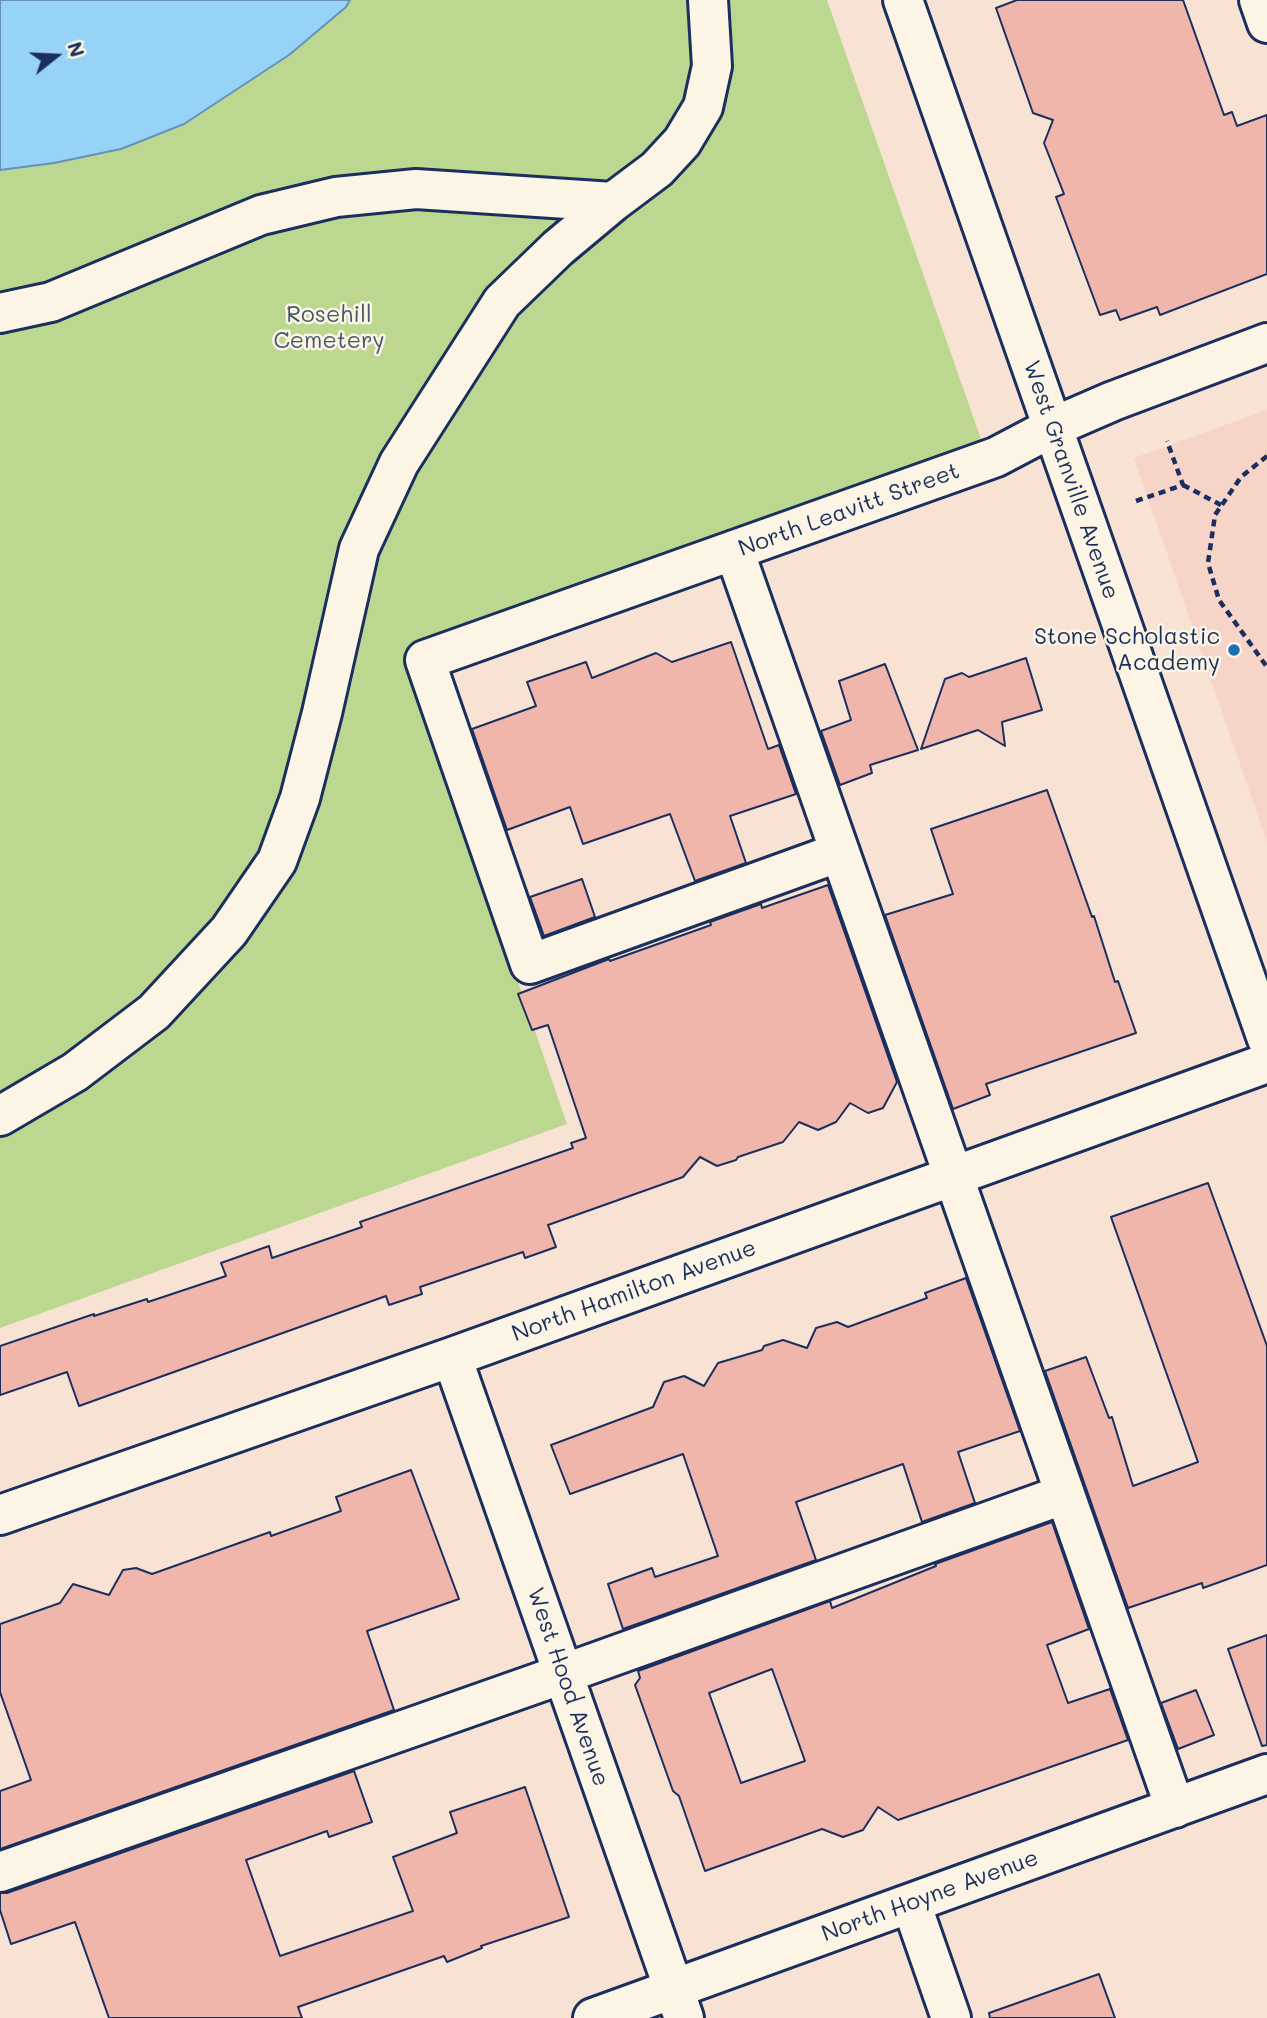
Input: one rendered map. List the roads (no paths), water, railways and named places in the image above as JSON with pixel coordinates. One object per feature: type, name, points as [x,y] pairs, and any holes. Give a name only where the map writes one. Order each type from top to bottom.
[{"type":"street","points":[[0,1116],[75,1072],[154,1012],[229,931],[277,861],[303,786],[359,549],[398,463],[502,302],[558,248],[657,169],[682,142],[703,107],[712,66],[708,0]]},
{"type":"street","name":"West Granville Avenue","points":[[903,0],[1267,1039]]},
{"type":"street","points":[[1259,0],[1267,23]]},
{"type":"street","points":[[0,313],[51,302],[261,215],[336,197],[416,190],[613,202]]},
{"type":"street","points":[[0,339],[51,302]]},
{"type":"street","name":"North Leavitt Street","points":[[840,852],[530,964],[425,660],[996,457],[1053,427],[1113,401],[1267,343]]},
{"type":"street","points":[[734,550],[1175,1808]]},
{"type":"street","name":"North Hamilton Avenue","points":[[0,1515],[452,1357],[1267,1063]]},
{"type":"street","name":"West Hood Avenue","points":[[452,1357],[679,2003]]},
{"type":"street","points":[[0,1872],[1065,1494]]},
{"type":"street","name":"North Hoyne Avenue","points":[[593,2018],[679,2003],[911,1903],[1267,1774]]},
{"type":"street","points":[[911,1903],[951,2018]]},
{"type":"water","points":[[0,0],[350,0],[346,7],[289,55],[184,124],[121,149],[54,163],[0,170]]},
{"type":"place","name":"Stone Scholastic Academy","points":[[1234,650]]},
{"type":"park label","name":"Rosehill Cemetery","points":[[329,328]]}]
